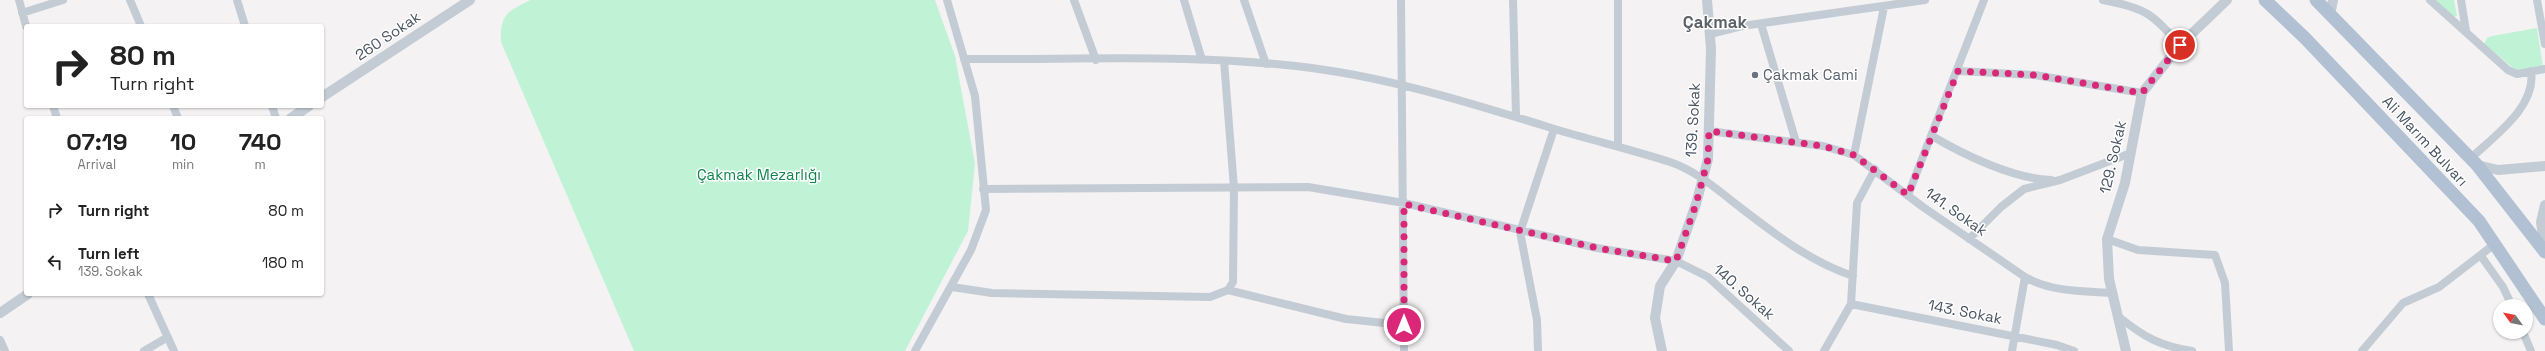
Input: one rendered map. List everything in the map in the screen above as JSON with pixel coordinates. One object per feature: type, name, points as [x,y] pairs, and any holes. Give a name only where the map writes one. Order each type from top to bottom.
[{"type":"main road","name":"Ali Marım Bulvarı","points":[[2265,0],[2311,43],[2479,221],[2496,243],[2545,318]]},
{"type":"main road","name":"Ali Marım Bulvarı","points":[[2316,0],[2473,162],[2545,251]]},
{"type":"street","points":[[19,0],[25,24]]},
{"type":"street","points":[[22,13],[63,0]]},
{"type":"street","points":[[130,0],[139,24]]},
{"type":"street","points":[[237,0],[244,24]]},
{"type":"street","points":[[914,351],[943,303],[971,250],[986,210],[975,96],[947,0]]},
{"type":"street","points":[[1074,0],[1096,60]]},
{"type":"street","points":[[1184,0],[1202,60]]},
{"type":"street","points":[[1244,0],[1266,64]]},
{"type":"street","points":[[1401,0],[1404,204],[1404,351]]},
{"type":"street","points":[[1513,0],[1516,115]]},
{"type":"street","points":[[1618,0],[1618,145]]},
{"type":"street","name":"139. Sokak","points":[[1662,351],[1655,318],[1660,286],[1676,261],[1708,159],[1710,34],[1707,0]]},
{"type":"street","points":[[1710,34],[1761,24],[1925,0]]},
{"type":"street","points":[[1908,195],[1958,71],[1984,0]]},
{"type":"street","points":[[2103,0],[2133,6],[2148,14],[2180,45]]},
{"type":"street","name":"129. Sokak","points":[[2126,350],[2109,279],[2107,239],[2125,184],[2142,93],[2180,45],[2227,0]]},
{"type":"street","points":[[2330,15],[2333,0]]},
{"type":"street","points":[[2430,0],[2508,70],[2518,74],[2545,68]]},
{"type":"street","points":[[2460,0],[2466,31]]},
{"type":"street","points":[[2537,0],[2545,44]]},
{"type":"street","name":"260 Sokak","points":[[324,96],[466,1]]},
{"type":"street","points":[[1854,155],[1884,7]]},
{"type":"street","points":[[1761,24],[1796,142]]},
{"type":"street","points":[[964,59],[1224,60],[1312,68],[1402,86],[1516,115],[1554,129],[1618,145],[1672,163],[1703,178],[1800,252],[1834,270],[1853,276]]},
{"type":"street","points":[[1224,60],[1234,188],[1233,282],[1228,290]]},
{"type":"street","points":[[1958,71],[2035,75],[2142,93]]},
{"type":"street","points":[[2531,71],[2533,81],[2528,97],[2512,119],[2473,162],[2504,170],[2545,166]]},
{"type":"street","points":[[294,116],[306,108]]},
{"type":"street","points":[[1538,351],[1537,320],[1520,232],[1554,129]]},
{"type":"street","name":"141. Sokak","points":[[1709,131],[1823,146],[1854,155],[1969,239],[2036,283],[2061,290],[2113,293]]},
{"type":"street","points":[[1932,136],[1954,149],[2028,178],[2060,180]]},
{"type":"street","points":[[1969,239],[2001,207],[2024,189],[2060,180],[2131,153]]},
{"type":"street","points":[[1824,351],[1851,304],[1858,203],[1874,169]]},
{"type":"street","name":"140. Sokak","points":[[984,189],[1308,187],[1404,204],[1520,232],[1597,248],[1676,261],[1708,277],[1789,351]]},
{"type":"street","points":[[2545,205],[2541,222],[2545,251]]},
{"type":"street","points":[[2107,239],[2138,250],[2214,255],[2225,283],[2229,351]]},
{"type":"street","points":[[2362,351],[2403,303],[2439,287],[2496,243]]},
{"type":"street","points":[[2481,256],[2503,287],[2509,299]]},
{"type":"street","points":[[2012,351],[2025,277]]},
{"type":"street","points":[[952,287],[992,293],[1210,297],[1228,290],[1346,319],[1404,325]]},
{"type":"street","points":[[0,313],[25,296]]},
{"type":"street","points":[[149,296],[174,351]]},
{"type":"street","name":"143. Sokak","points":[[1851,304],[2057,345],[2074,351]]},
{"type":"street","points":[[2119,317],[2143,336],[2170,348],[2192,351]]},
{"type":"street","points":[[144,351],[168,337]]},
{"type":"street","points":[[2526,339],[2531,351]]},
{"type":"street","points":[[0,340],[5,351]]},
{"type":"green space","name":"Çakmak Mezarlığı","points":[[530,0],[935,0],[955,56],[975,164],[968,231],[905,351],[634,351],[501,42],[503,20],[506,15],[510,11]]},
{"type":"green space","points":[[2434,0],[2454,0],[2457,16],[2452,17]]},
{"type":"green space","points":[[2537,28],[2543,67],[2517,71],[2484,44],[2487,38],[2492,36]]},
{"type":"place","name":"Çakmak Cami","points":[[1755,75]]},
{"type":"district","name":"Çakmak","points":[[1715,22]]},
{"type":"route","points":[[1404,325],[1404,204],[1520,232],[1597,248],[1676,261],[1696,204],[1708,159],[1709,131],[1823,146],[1854,155],[1908,195],[1958,71],[2035,75],[2088,82],[2142,93],[2180,45]]}]
